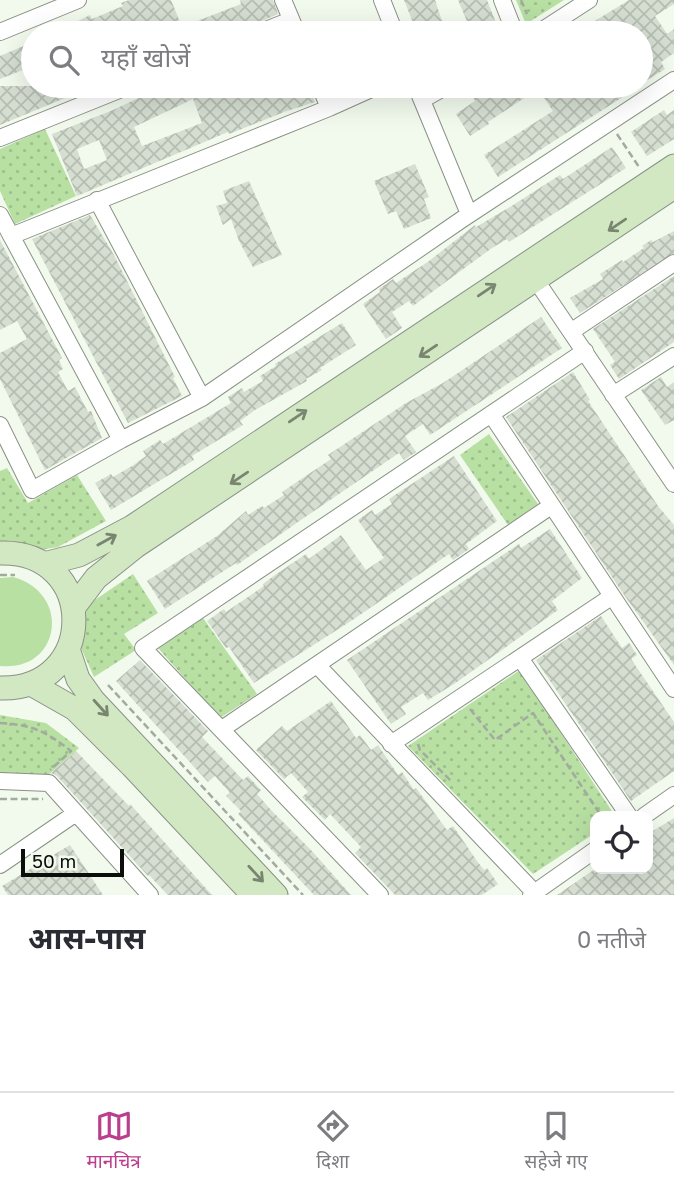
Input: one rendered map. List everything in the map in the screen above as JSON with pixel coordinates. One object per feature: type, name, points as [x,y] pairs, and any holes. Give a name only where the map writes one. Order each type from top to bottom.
[{"type":"street","points":[[27,21],[78,0]]},
{"type":"street","points":[[283,0],[292,21]]},
{"type":"street","points":[[382,0],[390,21]]},
{"type":"street","points":[[502,0],[510,21]]},
{"type":"street","points":[[557,21],[589,0]]},
{"type":"street","points":[[0,32],[21,23]]},
{"type":"street","points":[[653,94],[674,80]]},
{"type":"street","points":[[0,138],[100,98]]},
{"type":"street","points":[[325,98],[329,108]]},
{"type":"street","points":[[11,236],[351,98]]},
{"type":"street","points":[[421,98],[469,214]]},
{"type":"street","points":[[0,425],[32,490],[202,398],[469,214],[647,98]]},
{"type":"street","points":[[74,607],[96,578],[136,546],[531,272],[674,166]]},
{"type":"street","points":[[44,564],[79,555],[132,527],[531,272],[674,187]]},
{"type":"street","points":[[97,200],[202,398]]},
{"type":"street","points":[[0,215],[121,440]]},
{"type":"street","points":[[572,331],[674,263]]},
{"type":"street","points":[[531,272],[674,484]]},
{"type":"street","points":[[380,895],[144,648],[585,351]]},
{"type":"street","points":[[613,395],[674,356]]},
{"type":"street","points":[[491,414],[674,689]]},
{"type":"street","points":[[222,729],[551,506]]},
{"type":"street","points":[[0,558],[21,554],[44,564],[64,583],[74,607],[73,636],[68,649],[51,672],[31,684],[0,688]]},
{"type":"street","points":[[391,744],[611,597]]},
{"type":"street","points":[[68,649],[78,678],[93,700],[276,895]]},
{"type":"street","points":[[520,658],[626,811]]},
{"type":"street","points":[[317,665],[533,894],[590,854]]},
{"type":"street","points":[[31,684],[75,709],[253,895]]},
{"type":"street","points":[[0,780],[49,783],[150,895]]},
{"type":"street","points":[[651,811],[674,795]]},
{"type":"street","points":[[0,865],[76,813]]},
{"type":"path","points":[[521,0],[527,14]]},
{"type":"path","points":[[610,122],[649,183]]},
{"type":"path","points":[[0,558],[20,575]]},
{"type":"path","points":[[108,685],[303,895]]},
{"type":"path","points":[[470,709],[495,740],[533,713],[598,811]]},
{"type":"path","points":[[0,723],[37,727],[71,751],[45,774]]},
{"type":"path","points":[[418,742],[420,750],[452,782]]},
{"type":"path","points":[[0,799],[43,799]]},
{"type":"green space","points":[[516,0],[564,0],[531,21],[525,21]]},
{"type":"green space","points":[[45,129],[76,196],[15,224],[0,191],[0,149]]},
{"type":"green space","points":[[489,434],[538,504],[508,525],[460,455]]},
{"type":"green space","points":[[7,468],[28,503],[77,475],[106,521],[58,547],[40,550],[0,542],[0,471]]},
{"type":"green space","points":[[133,574],[158,613],[124,634],[136,650],[94,677],[81,648],[83,621],[89,604]]},
{"type":"green space","points":[[13,577],[32,586],[44,598],[51,614],[52,630],[46,645],[36,657],[20,665],[0,666],[0,578]]},
{"type":"green space","points":[[203,618],[257,694],[220,718],[158,648]]},
{"type":"green space","points":[[520,670],[612,811],[590,811],[590,836],[533,874],[408,746]]},
{"type":"green space","points":[[0,715],[46,723],[79,748],[46,777],[0,773]]},
{"type":"building","points":[[129,0],[171,0],[180,21],[78,21],[90,15],[92,19],[123,6],[121,3]]},
{"type":"building","points":[[240,0],[273,0],[278,14],[262,21],[197,21],[241,4]]},
{"type":"building","points":[[404,0],[435,0],[442,21],[412,21]]},
{"type":"building","points":[[458,0],[487,0],[495,21],[467,21]]},
{"type":"building","points":[[629,0],[674,0],[674,4],[655,16],[667,34],[674,29],[674,53],[661,62],[665,69],[653,76],[653,21],[595,21]]},
{"type":"building","points":[[21,47],[21,71],[0,79],[0,56]]},
{"type":"building","points":[[0,86],[21,86],[21,98],[65,98],[0,125]]},
{"type":"building","points":[[138,98],[314,98],[315,102],[229,134],[228,132],[77,196],[52,134]],"holes":[[[193,99],[202,123],[142,146],[134,127]],[[99,140],[107,160],[84,169],[77,149]]]},
{"type":"building","points":[[474,98],[524,98],[470,136],[456,114],[475,101]]},
{"type":"building","points":[[544,98],[621,98],[498,177],[484,155],[553,111]]},
{"type":"building","points":[[664,110],[667,115],[674,110],[674,139],[647,156],[631,132]]},
{"type":"building","points":[[612,147],[626,168],[509,242],[507,239],[492,248],[413,306],[409,301],[392,312],[402,328],[386,339],[363,304],[380,292],[379,289],[393,279],[396,283],[429,261],[475,225],[476,227],[560,175],[563,179]]},
{"type":"building","points":[[415,164],[429,197],[424,199],[431,218],[404,229],[396,211],[388,214],[374,181]]},
{"type":"building","points":[[249,181],[282,255],[253,267],[231,219],[223,225],[216,206],[227,203],[223,191]]},
{"type":"building","points":[[90,215],[114,255],[182,396],[128,423],[32,239]]},
{"type":"building","points":[[674,231],[674,253],[580,313],[570,298],[603,279],[600,274],[644,248],[642,246],[651,240],[653,242]]},
{"type":"building","points":[[0,240],[62,358],[59,360],[63,369],[58,372],[68,391],[75,387],[88,412],[91,411],[102,438],[45,470],[0,379],[0,353],[27,339],[17,321],[0,330]]},
{"type":"building","points":[[674,276],[674,342],[619,379],[610,365],[615,362],[593,329]]},
{"type":"building","points":[[541,317],[562,348],[430,435],[423,424],[405,436],[416,452],[404,460],[399,453],[237,565],[236,563],[165,609],[147,581],[217,536],[246,511],[248,515],[284,495],[282,492],[331,459],[328,455],[406,403],[443,383]]},
{"type":"building","points":[[342,323],[356,345],[320,368],[322,370],[306,379],[307,381],[255,410],[240,421],[243,425],[192,456],[194,460],[111,510],[95,483],[132,466],[146,456],[143,451],[160,440],[163,444],[231,403],[228,397],[242,388],[244,392],[263,381],[260,376],[276,366],[275,364]]},
{"type":"building","points":[[573,372],[590,400],[588,401],[658,506],[674,525],[674,665],[622,592],[506,417]]},
{"type":"building","points":[[661,377],[667,387],[674,382],[674,420],[665,425],[641,390]]},
{"type":"building","points":[[454,456],[497,521],[466,544],[469,549],[453,560],[449,554],[254,683],[207,621],[224,609],[226,612],[306,554],[309,559],[341,535],[366,570],[384,558],[358,520],[372,510],[375,515],[392,504],[389,499]]},
{"type":"building","points":[[550,529],[582,578],[552,601],[558,610],[454,684],[428,700],[423,693],[401,707],[406,714],[391,724],[347,660],[519,544],[521,548]]},
{"type":"building","points":[[601,616],[622,648],[629,643],[637,655],[631,659],[674,722],[674,771],[631,801],[536,660]]},
{"type":"building","points":[[140,660],[208,731],[202,737],[243,780],[248,776],[261,790],[257,794],[351,895],[314,895],[238,814],[241,811],[226,796],[230,793],[215,776],[208,782],[116,681]]},
{"type":"building","points":[[331,701],[356,738],[360,735],[371,750],[378,745],[398,775],[402,772],[447,830],[453,826],[477,861],[484,870],[487,868],[498,884],[482,895],[395,895],[355,853],[361,847],[330,814],[325,820],[302,797],[308,792],[291,773],[284,779],[256,750],[282,726],[287,731]]},
{"type":"building","points":[[76,751],[129,806],[130,804],[212,895],[168,895],[148,876],[57,776],[51,773]]},
{"type":"building","points":[[674,818],[674,895],[557,895],[590,872],[653,874],[653,831]]},
{"type":"building","points":[[70,845],[103,895],[8,895],[2,886]]}]
